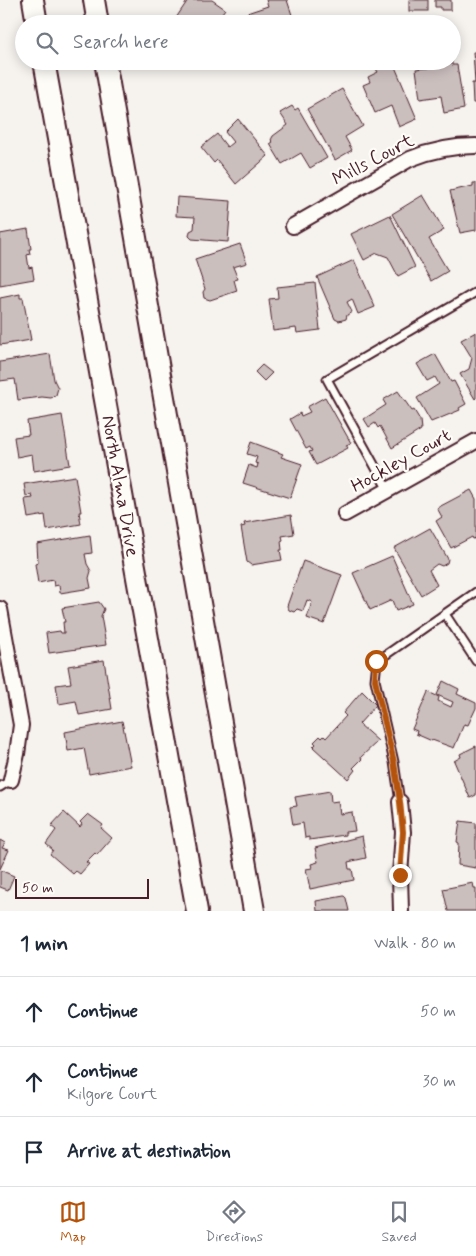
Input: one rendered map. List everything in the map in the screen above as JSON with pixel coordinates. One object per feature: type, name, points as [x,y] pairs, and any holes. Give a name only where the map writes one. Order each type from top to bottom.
[{"type":"main road","points":[[32,0],[35,15]]},
{"type":"main road","points":[[94,0],[96,15]]},
{"type":"main road","name":"North Alma Drive","points":[[46,70],[197,911]]},
{"type":"main road","points":[[107,70],[254,911]]},
{"type":"street","name":"Mills Court","points":[[293,226],[410,159],[443,148],[476,146]]},
{"type":"street","name":"Hockley Court","points":[[345,514],[476,441]]},
{"type":"street","points":[[0,609],[2,630],[21,724],[17,754],[6,784]]},
{"type":"street","points":[[400,802],[403,832],[400,875],[401,911]]},
{"type":"lane","points":[[388,490],[327,379],[476,292]]},
{"type":"lane","points":[[400,802],[394,762],[375,680],[376,661],[476,592]]},
{"type":"lane","points":[[445,614],[476,661]]},
{"type":"building","points":[[188,0],[212,0],[225,9],[221,15],[178,15]]},
{"type":"building","points":[[266,0],[287,0],[292,15],[248,15],[247,13],[268,6]]},
{"type":"building","points":[[409,0],[428,0],[428,11],[409,11]]},
{"type":"building","points":[[435,0],[451,0],[451,10],[441,10],[441,7],[435,7]]},
{"type":"building","points":[[473,52],[476,52],[476,103],[473,103],[472,83],[475,83]]},
{"type":"building","points":[[377,70],[396,70],[417,119],[399,127],[391,106],[375,113],[363,85],[370,82],[368,77],[378,72]]},
{"type":"building","points":[[416,70],[458,70],[464,109],[444,113],[441,96],[420,99]]},
{"type":"building","points":[[342,89],[363,126],[345,137],[352,150],[335,160],[307,109]]},
{"type":"building","points":[[292,106],[295,110],[298,108],[327,158],[310,168],[301,153],[282,164],[270,144],[273,142],[271,140],[273,136],[288,125],[280,113]]},
{"type":"building","points":[[238,119],[268,156],[236,184],[217,160],[214,163],[201,147],[217,134],[227,147],[233,142],[225,132]]},
{"type":"building","points":[[473,183],[476,183],[476,230],[460,233],[450,191],[473,186]]},
{"type":"building","points":[[423,195],[444,230],[429,239],[448,271],[431,281],[392,214]]},
{"type":"building","points":[[177,197],[231,201],[228,242],[192,239],[189,236],[190,231],[194,229],[195,217],[176,216]]},
{"type":"building","points":[[390,215],[415,267],[398,276],[388,257],[377,253],[364,260],[351,234]]},
{"type":"building","points":[[28,229],[31,249],[29,249],[30,254],[27,255],[29,268],[32,267],[34,279],[0,285],[0,234]]},
{"type":"building","points":[[240,244],[247,263],[233,267],[238,279],[234,280],[237,291],[210,300],[204,298],[203,292],[205,289],[195,259]]},
{"type":"building","points":[[354,260],[375,307],[358,314],[352,299],[347,302],[352,312],[347,315],[346,319],[339,321],[335,319],[317,277]]},
{"type":"building","points":[[315,283],[320,330],[297,333],[296,328],[273,331],[269,299],[278,298],[277,287]]},
{"type":"building","points":[[20,294],[20,298],[23,298],[31,340],[0,345],[0,298]]},
{"type":"building","points":[[476,332],[475,399],[460,374],[469,369],[472,358],[461,340]]},
{"type":"building","points":[[50,354],[54,380],[58,388],[56,395],[51,398],[42,397],[18,400],[15,379],[0,381],[0,362]]},
{"type":"building","points":[[435,354],[451,382],[454,381],[466,404],[459,408],[460,410],[431,422],[417,398],[439,384],[435,377],[427,381],[417,364]]},
{"type":"building","points":[[262,365],[272,373],[264,381],[255,372]]},
{"type":"building","points":[[398,391],[420,420],[421,430],[392,448],[380,426],[378,428],[375,423],[369,427],[364,419],[386,405],[383,400]]},
{"type":"building","points":[[325,397],[351,443],[346,445],[348,448],[316,465],[309,452],[312,451],[310,447],[306,449],[290,419],[300,413],[301,416],[310,412],[307,407]]},
{"type":"building","points":[[62,415],[70,465],[34,471],[32,454],[17,457],[14,437],[29,435],[27,421]]},
{"type":"building","points":[[251,442],[283,454],[281,457],[302,464],[290,498],[243,483],[249,465],[257,468],[258,464],[255,463],[257,457],[247,454]]},
{"type":"building","points":[[75,476],[81,524],[47,530],[45,515],[28,518],[25,499],[33,498],[32,495],[26,496],[24,484]]},
{"type":"building","points":[[471,490],[476,499],[476,538],[473,539],[472,537],[451,548],[436,521],[442,517],[437,508]]},
{"type":"building","points":[[291,515],[294,534],[282,536],[282,550],[280,550],[282,560],[251,565],[247,562],[241,527],[245,526],[244,523]]},
{"type":"building","points":[[430,528],[448,559],[447,563],[442,566],[437,564],[429,570],[437,585],[421,595],[394,548]]},
{"type":"building","points":[[90,535],[92,553],[85,554],[91,571],[89,578],[91,588],[60,593],[59,585],[54,586],[53,580],[38,583],[35,564],[38,563],[37,544]]},
{"type":"building","points":[[392,556],[413,604],[396,611],[392,600],[370,610],[353,573]]},
{"type":"building","points":[[303,561],[342,575],[324,624],[307,618],[312,602],[307,600],[303,611],[297,609],[294,612],[289,610],[287,606]]},
{"type":"building","points":[[99,602],[104,609],[101,616],[106,645],[49,653],[46,633],[60,631],[64,633],[63,622],[65,622],[62,608]]},
{"type":"building","points":[[104,660],[112,709],[79,715],[76,701],[59,704],[56,685],[71,683],[68,666]]},
{"type":"building","points":[[443,681],[459,689],[457,694],[476,703],[476,708],[468,725],[464,724],[454,748],[416,734],[417,731],[412,729],[428,692],[439,697],[438,701],[451,707],[453,702],[437,695]]},
{"type":"building","points":[[362,691],[376,705],[359,724],[378,741],[361,757],[362,759],[353,768],[355,770],[348,779],[313,747],[316,744],[314,742],[320,736],[326,738],[346,716],[343,713]]},
{"type":"building","points":[[122,721],[131,766],[89,774],[84,748],[68,751],[65,732]]},
{"type":"building","points":[[476,746],[476,795],[470,798],[454,761],[461,757],[460,754]]},
{"type":"building","points":[[330,791],[331,802],[338,801],[340,814],[352,812],[355,831],[345,832],[345,835],[309,840],[309,837],[305,838],[303,823],[293,825],[290,807],[297,806],[295,797]]},
{"type":"building","points":[[64,812],[80,827],[82,824],[80,822],[88,814],[103,825],[101,828],[112,838],[97,855],[95,853],[86,862],[89,864],[80,874],[76,871],[73,874],[50,854],[53,850],[46,844],[56,830],[51,826]]},
{"type":"building","points":[[460,821],[476,823],[476,868],[458,865],[459,843],[457,842]]},
{"type":"building","points":[[362,836],[366,858],[348,862],[349,869],[352,869],[354,880],[310,889],[306,869],[312,868],[311,864],[318,862],[315,848]]},
{"type":"building","points":[[0,840],[5,843],[2,848],[9,850],[0,869]]},
{"type":"building","points":[[0,870],[14,876],[8,890],[0,887]]},
{"type":"building","points":[[473,883],[474,888],[476,888],[476,911],[448,911],[443,889]]},
{"type":"building","points":[[344,896],[349,911],[317,911],[316,901]]},
{"type":"route","points":[[376,661],[375,680],[394,762],[400,802],[403,832],[400,875]]}]
